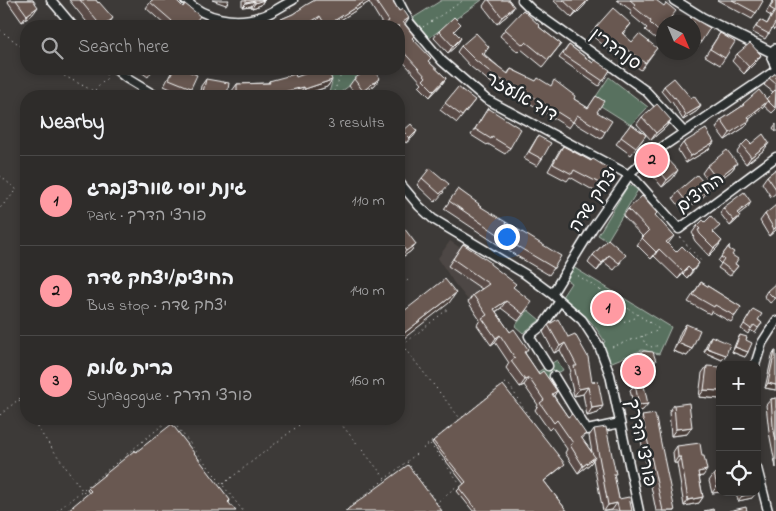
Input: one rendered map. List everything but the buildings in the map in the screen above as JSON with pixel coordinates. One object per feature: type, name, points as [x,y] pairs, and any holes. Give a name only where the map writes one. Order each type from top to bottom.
[{"type":"street","points":[[50,0],[68,20]]},
{"type":"street","points":[[185,0],[194,8],[214,18],[240,20],[264,16],[293,0]]},
{"type":"street","name":"דוד אלעזר","points":[[398,0],[416,31],[442,61],[486,99],[629,175]]},
{"type":"street","name":"סנהדרין","points":[[522,0],[532,10],[646,91],[684,132]]},
{"type":"street","points":[[674,0],[703,18],[774,51],[773,62],[776,68]]},
{"type":"street","name":"יצחק שדה","points":[[552,294],[629,175],[652,154],[776,68]]},
{"type":"street","points":[[122,75],[146,90]]},
{"type":"street","name":"החיצים","points":[[629,175],[636,180],[679,229],[776,157]]},
{"type":"street","name":"פורצי הדרך","points":[[405,189],[433,219],[525,274],[582,320],[601,352],[610,375],[639,511]]},
{"type":"street","points":[[548,366],[529,336],[543,325],[560,301]]},
{"type":"street","points":[[756,361],[762,343],[776,321]]},
{"type":"street","points":[[554,376],[587,430],[620,423]]},
{"type":"street","points":[[761,484],[768,511]]},
{"type":"path","points":[[416,31],[464,0]]},
{"type":"path","points":[[0,30],[20,45]]},
{"type":"path","points":[[63,75],[93,90]]},
{"type":"path","points":[[96,90],[107,78],[106,75]]},
{"type":"path","points":[[335,90],[341,75]]},
{"type":"path","points":[[0,176],[17,190],[0,208]]},
{"type":"path","points":[[679,229],[678,234],[702,262]]},
{"type":"path","points":[[567,269],[658,328],[656,331],[601,352]]},
{"type":"path","points":[[601,290],[597,304],[606,317],[620,322],[632,321],[639,315]]},
{"type":"path","points":[[405,343],[449,308]]},
{"type":"path","points":[[642,336],[645,344],[652,347],[660,344]]},
{"type":"path","points":[[405,349],[460,418]]},
{"type":"path","points":[[345,511],[505,383],[510,386],[534,422],[533,427]]},
{"type":"path","points":[[0,414],[18,400],[20,402]]},
{"type":"path","points":[[35,425],[87,497]]},
{"type":"path","points":[[57,511],[163,425]]},
{"type":"path","points":[[176,425],[243,511]]},
{"type":"path","points":[[222,485],[299,425]]},
{"type":"path","points":[[342,425],[385,479]]},
{"type":"path","points":[[429,444],[460,483]]},
{"type":"path","points":[[406,462],[437,503]]},
{"type":"path","points":[[432,507],[468,477]]},
{"type":"shaded area","points":[[450,241],[492,269],[474,295],[468,300],[454,283],[438,258]]},
{"type":"green space","points":[[442,0],[482,0],[429,38],[413,18]]},
{"type":"green space","points":[[327,75],[362,76],[344,90],[330,90],[332,82]]},
{"type":"green space","points":[[609,77],[648,107],[631,125],[593,101]]},
{"type":"green space","points":[[629,184],[638,190],[607,241],[598,235]]},
{"type":"green space","points":[[573,267],[671,327],[659,354],[642,350],[607,364],[600,345],[605,342],[600,334],[586,317],[562,297],[571,283],[565,279]]},
{"type":"green space","points":[[528,310],[540,320],[523,333],[515,326]]},
{"type":"green space","points":[[557,360],[563,370],[544,381],[538,372]]},
{"type":"place","name":"החיצים/יצחק שדה","points":[[652,160]]},
{"type":"place","name":"גינת יוסי שוורצנברג","points":[[608,308]]},
{"type":"place","name":"ברית שלום","points":[[638,371]]}]
